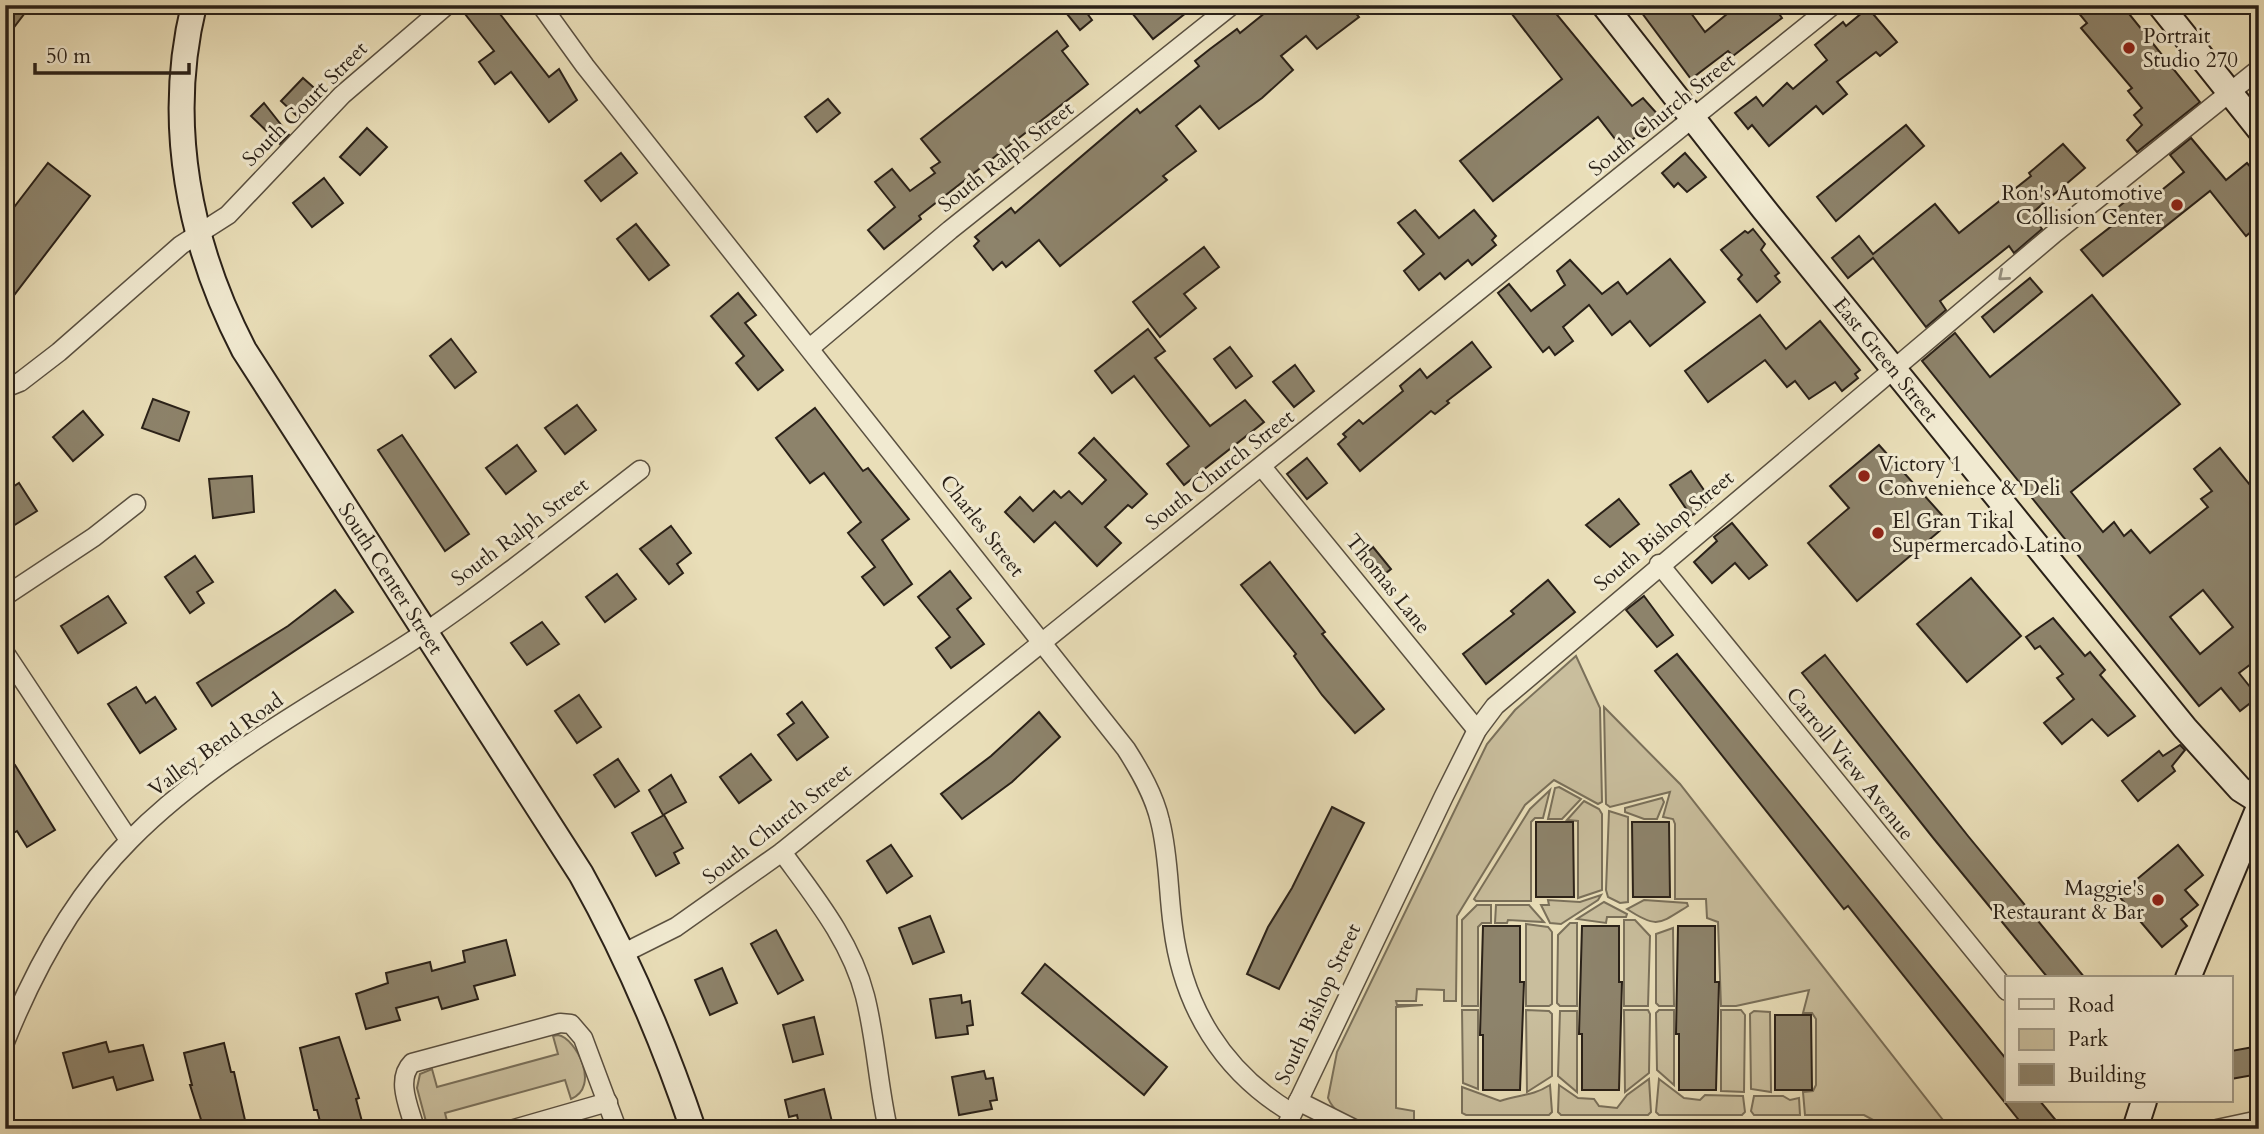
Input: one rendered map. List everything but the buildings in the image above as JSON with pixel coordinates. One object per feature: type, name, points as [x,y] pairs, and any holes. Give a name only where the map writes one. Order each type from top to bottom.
[{"type":"street","name":"South Center Street","points":[[194,5],[183,67],[186,178],[197,234],[222,306],[244,350],[549,820],[624,953],[657,1029],[693,1129]]},
{"type":"street","name":"South Court Street","points":[[5,388],[20,382],[59,352],[166,257],[228,215],[342,95],[447,5]]},
{"type":"street","name":"Charles Street","points":[[541,5],[585,66],[811,347],[1126,748],[1153,799],[1166,851],[1178,961],[1200,1020],[1234,1069],[1254,1088],[1292,1114],[1354,1129]]},
{"type":"street","name":"East Green Street","points":[[1604,5],[2185,728],[2240,789],[2259,801]]},
{"type":"street","name":"South Church Street","points":[[624,953],[676,926],[782,852],[1833,5]]},
{"type":"street","points":[[2160,5],[2259,129]]},
{"type":"street","name":"South Ralph Street","points":[[811,347],[950,230],[1228,6]]},
{"type":"street","name":"South Bishop Street","points":[[1292,1114],[1477,730],[1494,706],[1659,564],[2056,232],[2259,69]]},
{"type":"street","name":"Thomas Lane","points":[[1262,467],[1477,730]]},
{"type":"street","name":"South Ralph Street","points":[[427,631],[640,470]]},
{"type":"street","points":[[5,596],[94,537],[136,504]]},
{"type":"street","name":"Carroll View Avenue","points":[[1659,564],[2005,989]]},
{"type":"street","name":"Valley Bend Road","points":[[5,1042],[37,971],[59,934],[91,887],[130,840],[189,788],[244,748],[427,631]]},
{"type":"street","points":[[5,653],[130,840]]},
{"type":"street","points":[[2189,976],[2259,807]]},
{"type":"street","points":[[782,852],[832,922],[858,972],[870,1017],[887,1129]]},
{"type":"street","points":[[415,1129],[403,1079],[405,1070],[412,1063],[560,1023],[578,1030],[617,1129]]},
{"type":"street","points":[[513,1129],[608,1102]]},
{"type":"street","points":[[2135,1129],[2144,1102]]},
{"type":"street","points":[[2217,1129],[2259,1120]]},
{"type":"green space","points":[[1576,656],[1600,708],[1602,802],[1598,804],[1554,780],[1525,805],[1457,916],[1456,1001],[1444,1001],[1444,990],[1417,989],[1416,1001],[1396,1001],[1397,1005],[1423,1005],[1396,1007],[1396,1108],[1414,1111],[1414,1126],[1379,1128],[1354,1120],[1342,1114],[1328,1098],[1337,1052],[1487,744],[1515,710]]},
{"type":"green space","points":[[1604,707],[1680,784],[1950,1129],[1890,1129],[1864,1115],[1805,1115],[1803,1092],[1813,1091],[1816,1085],[1816,1019],[1812,1013],[1803,1013],[1809,990],[1736,1006],[1721,1006],[1718,922],[1707,918],[1706,899],[1675,899],[1675,824],[1673,819],[1663,817],[1670,792],[1610,807],[1606,804]]},
{"type":"green space","points":[[1559,787],[1581,799],[1562,819],[1548,819],[1555,788]]},
{"type":"green space","points":[[1550,790],[1543,818],[1535,818],[1531,822],[1531,901],[1476,901],[1474,899],[1530,809]]},
{"type":"green space","points":[[1662,798],[1664,802],[1657,819],[1644,819],[1625,812],[1625,808]]},
{"type":"green space","points":[[1584,801],[1599,809],[1602,814],[1602,890],[1578,898],[1578,821],[1567,820]]},
{"type":"green space","points":[[1609,811],[1628,817],[1628,902],[1620,903],[1608,897],[1606,890]]},
{"type":"green space","points":[[1601,895],[1598,900],[1561,924],[1550,923],[1541,905],[1549,905],[1548,900],[1580,902]]},
{"type":"green space","points":[[1644,900],[1687,903],[1688,906],[1664,920],[1652,922],[1627,909]]},
{"type":"green space","points":[[1604,902],[1627,914],[1626,917],[1607,917],[1606,923],[1577,919]]},
{"type":"green space","points":[[1477,905],[1491,905],[1491,923],[1482,923],[1478,927],[1478,1006],[1462,1006],[1462,920]]},
{"type":"green space","points":[[1496,905],[1529,905],[1544,922],[1508,920],[1507,923],[1495,923]]},
{"type":"green space","points":[[1624,920],[1635,920],[1650,936],[1648,1006],[1624,1006]]},
{"type":"green space","points":[[1570,923],[1577,923],[1577,1006],[1560,1006],[1557,1003],[1558,935]]},
{"type":"green space","points":[[1526,924],[1548,927],[1552,932],[1552,1004],[1549,1006],[1526,1006]]},
{"type":"green space","points":[[1673,928],[1674,1006],[1659,1006],[1656,1003],[1656,934]]},
{"type":"green space","points":[[1462,1010],[1478,1010],[1478,1089],[1463,1083]]},
{"type":"green space","points":[[1526,1010],[1549,1011],[1552,1014],[1552,1076],[1527,1092]]},
{"type":"green space","points":[[1624,1010],[1648,1010],[1650,1014],[1649,1073],[1625,1092]]},
{"type":"green space","points":[[1659,1010],[1674,1010],[1674,1085],[1657,1070],[1656,1013]]},
{"type":"green space","points":[[1721,1010],[1741,1010],[1745,1015],[1744,1092],[1721,1091]]},
{"type":"green space","points":[[1560,1011],[1577,1011],[1577,1092],[1558,1076]]},
{"type":"green space","points":[[1754,1011],[1770,1012],[1771,1092],[1751,1089],[1750,1014]]},
{"type":"green space","points":[[553,1036],[565,1038],[578,1053],[585,1074],[580,1093],[571,1099],[565,1080],[445,1113],[449,1129],[428,1129],[417,1088],[420,1074],[432,1069],[437,1087],[558,1054]]},
{"type":"green space","points":[[1649,1079],[1651,1112],[1648,1115],[1561,1115],[1558,1112],[1559,1085],[1578,1098],[1594,1099],[1599,1106],[1617,1108],[1627,1095]]},
{"type":"green space","points":[[1659,1079],[1684,1098],[1700,1100],[1705,1095],[1743,1096],[1745,1112],[1742,1115],[1659,1115],[1656,1112]]},
{"type":"green space","points":[[1550,1085],[1552,1112],[1549,1115],[1462,1113],[1462,1087],[1500,1101],[1537,1092]]},
{"type":"green space","points":[[1754,1096],[1783,1096],[1790,1100],[1799,1098],[1800,1115],[1754,1115],[1751,1111]]},
{"type":"place","name":"Portrait Studio 270","points":[[2129,48]]},
{"type":"place","name":"Ron's Automotive Collision Center","points":[[2177,205]]},
{"type":"place","name":"Victory 1 Convenience & Deli","points":[[1864,476]]},
{"type":"place","name":"El Gran Tikal Supermercado Latino","points":[[1878,533]]},
{"type":"place","name":"Maggie's Restaurant & Bar","points":[[2158,900]]}]
